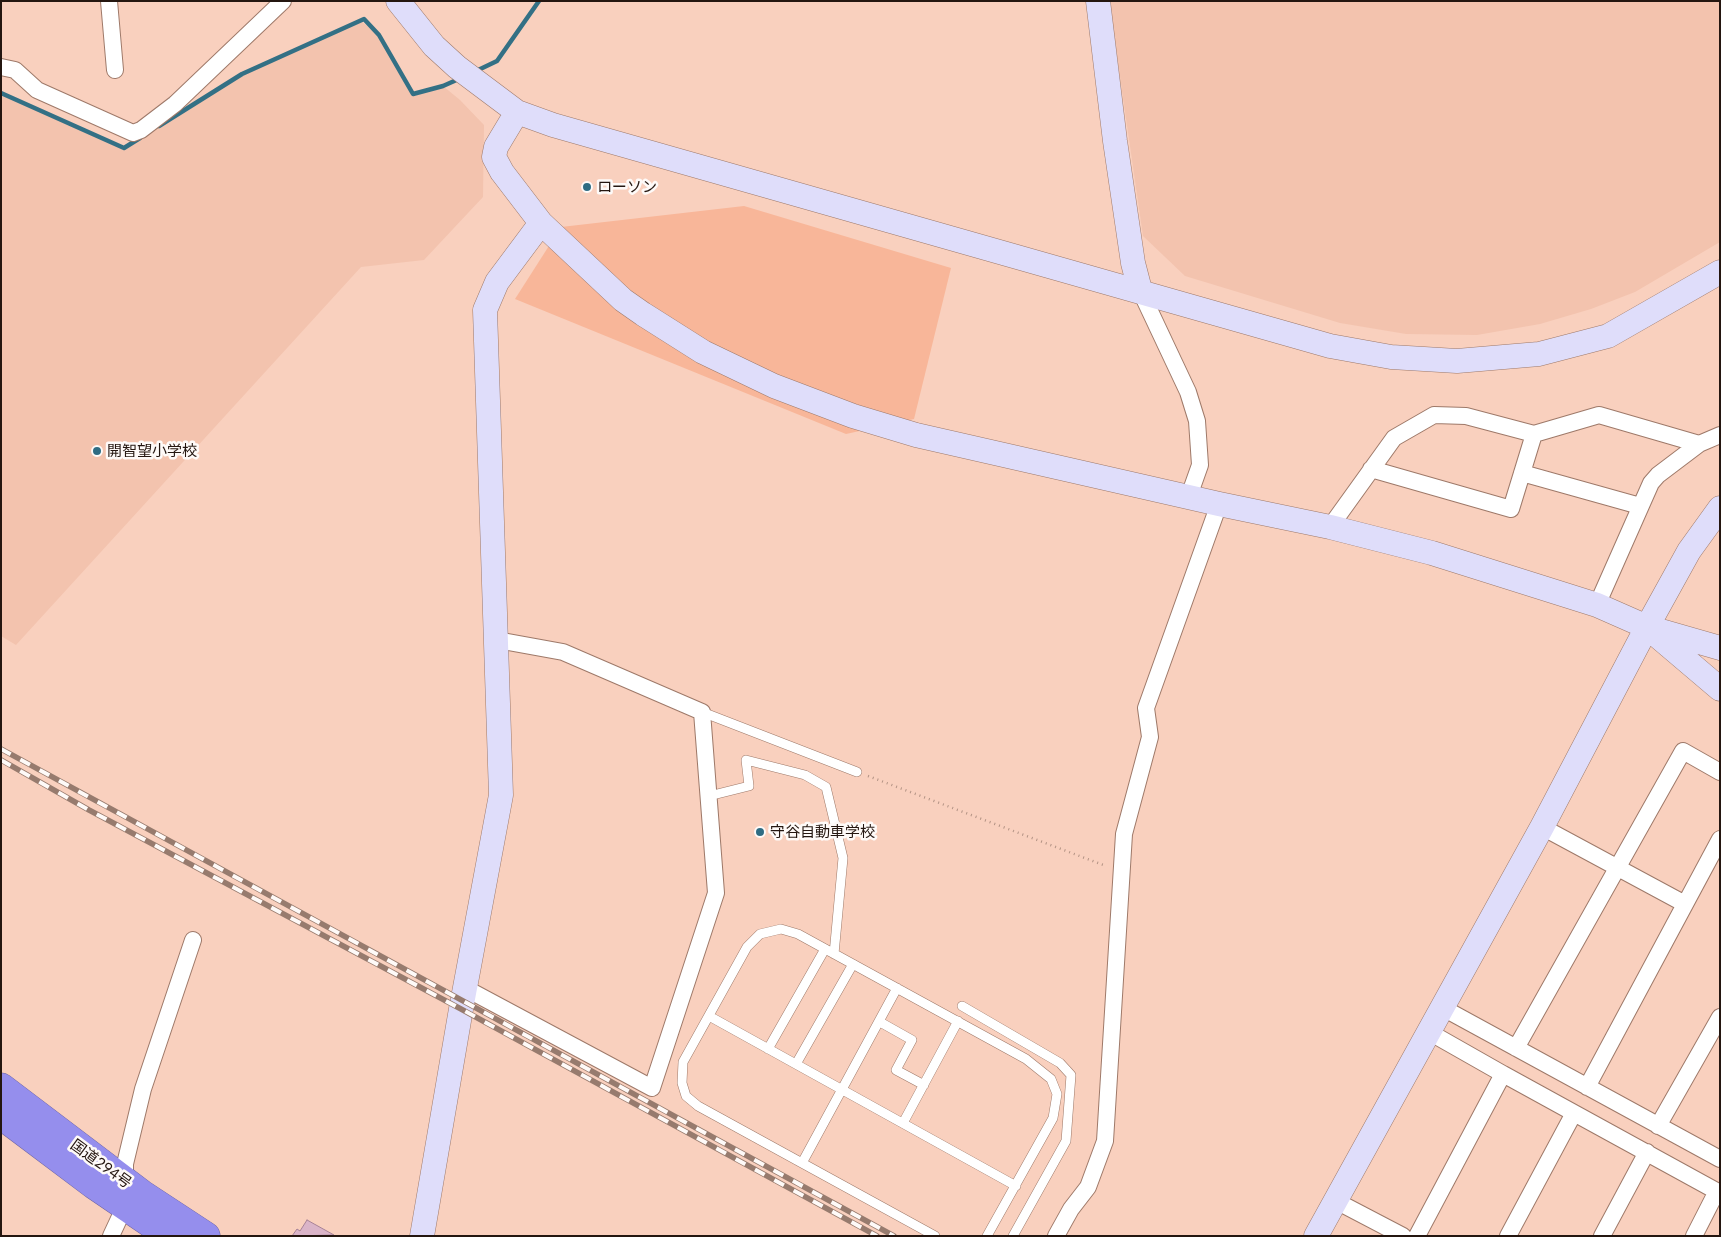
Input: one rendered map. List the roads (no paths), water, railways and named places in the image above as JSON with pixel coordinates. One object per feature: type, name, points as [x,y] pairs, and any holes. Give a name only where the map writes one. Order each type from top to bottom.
[{"type":"highway","name":"国道294号","points":[[1,1087],[125,1194],[169,1236]]},
{"type":"highway","name":"国道294号","points":[[1,1115],[125,1194],[206,1236]]},
{"type":"street","points":[[109,1],[116,70]]},
{"type":"street","points":[[1,67],[15,70],[37,90],[133,133],[141,130],[175,104],[283,1]]},
{"type":"street","points":[[398,1],[434,46],[471,78],[516,112],[553,126],[1140,290],[1178,304],[1330,346],[1391,357],[1457,361],[1539,354],[1608,336],[1720,272]]},
{"type":"street","points":[[1098,1],[1133,263],[1140,290],[1188,392],[1197,421],[1200,464],[1189,496]]},
{"type":"street","points":[[516,112],[500,138],[494,157],[502,172],[541,223],[623,300],[643,314],[702,352],[796,395],[853,416],[916,435],[1219,504],[1330,526],[1432,553],[1597,605],[1647,627],[1720,648]]},
{"type":"street","points":[[422,1236],[465,988],[502,794],[484,310],[497,282],[541,223]]},
{"type":"street","points":[[1330,526],[1394,438],[1434,415],[1466,416],[1534,434],[1599,415],[1699,444]]},
{"type":"street","points":[[1371,469],[1511,509],[1534,434]]},
{"type":"street","points":[[1597,605],[1651,483],[1658,475],[1699,444],[1720,435]]},
{"type":"street","points":[[1522,473],[1640,506]]},
{"type":"street","points":[[1056,1236],[1071,1209],[1088,1187],[1105,1141],[1124,834],[1150,737],[1146,708],[1219,504]]},
{"type":"street","points":[[1316,1236],[1542,827],[1689,551],[1720,508]]},
{"type":"street","points":[[1647,627],[1720,689]]},
{"type":"street","points":[[465,988],[652,1088],[716,893],[702,712],[563,652],[497,640]]},
{"type":"street","points":[[1516,1048],[1683,751],[1720,772]]},
{"type":"street","points":[[1542,827],[1685,904]]},
{"type":"street","points":[[1587,1087],[1720,839]]},
{"type":"street","points":[[111,1236],[125,1194],[125,1164],[143,1088],[193,940]]},
{"type":"street","points":[[1443,1008],[1720,1159]]},
{"type":"street","points":[[1658,1126],[1720,1017]]},
{"type":"street","points":[[1429,1032],[1718,1192],[1694,1236]]},
{"type":"street","points":[[1417,1236],[1503,1074]]},
{"type":"street","points":[[1508,1236],[1574,1113]]},
{"type":"street","points":[[1602,1236],[1647,1152]]},
{"type":"street","points":[[1336,1200],[1403,1236]]},
{"type":"lane","points":[[702,712],[857,772]]},
{"type":"lane","points":[[709,796],[749,786],[746,760],[805,775],[826,787],[843,858],[829,951],[768,1049]]},
{"type":"lane","points":[[935,1236],[698,1106],[686,1096],[682,1083],[683,1062],[747,947],[760,934],[781,929],[798,934],[1026,1059],[1052,1079],[1057,1094],[1053,1118],[987,1236]]},
{"type":"lane","points":[[796,1064],[853,964]]},
{"type":"lane","points":[[802,1163],[897,988]]},
{"type":"lane","points":[[962,1006],[1060,1063],[1071,1075],[1066,1141],[1012,1236]]},
{"type":"lane","points":[[709,1016],[1016,1186]]},
{"type":"lane","points":[[903,1124],[958,1021]]},
{"type":"lane","points":[[880,1022],[912,1040],[896,1070],[924,1085]]},
{"type":"waterway","points":[[474,72],[497,61],[539,1]]},
{"type":"waterway","points":[[159,126],[242,74],[364,19],[379,35],[413,94],[443,86],[461,78]]},
{"type":"waterway","points":[[1,93],[124,148],[140,138]]},
{"type":"railway","points":[[1,749],[894,1236]]},
{"type":"railway","points":[[1,760],[89,810],[461,1009],[877,1236]]},
{"type":"place","name":"ローソン","points":[[587,187]]},
{"type":"place","name":"開智望小学校","points":[[97,451]]},
{"type":"place","name":"守谷自動車学校","points":[[760,832]]}]
